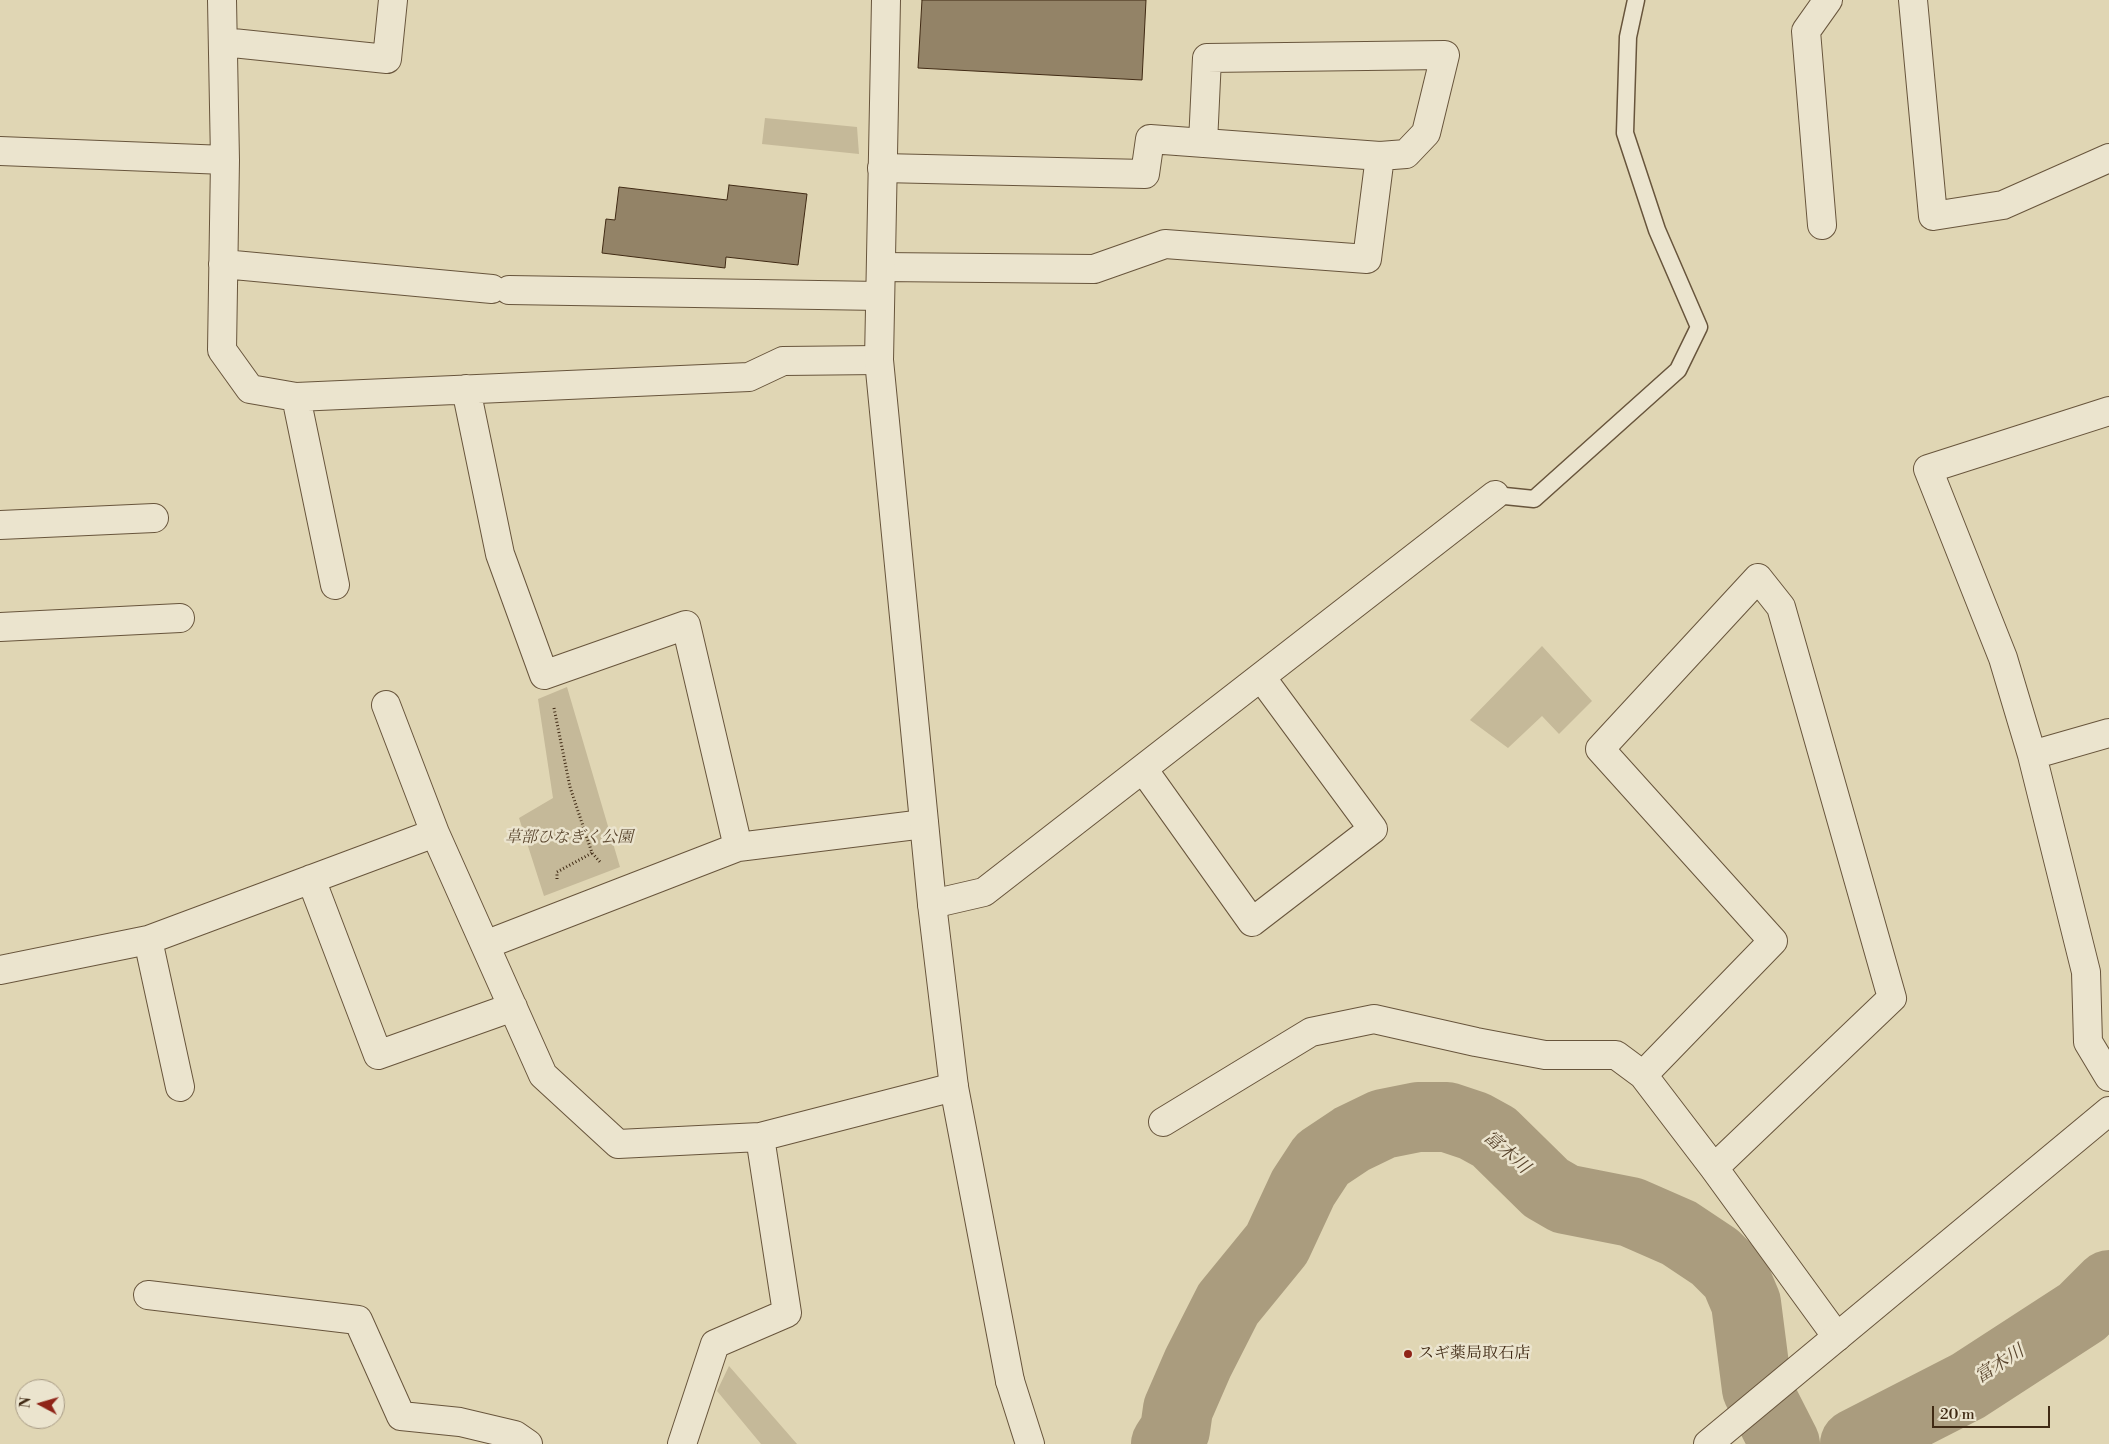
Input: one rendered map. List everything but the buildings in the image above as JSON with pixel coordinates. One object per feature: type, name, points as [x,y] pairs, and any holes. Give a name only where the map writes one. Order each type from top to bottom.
[{"type":"street","points":[[222,0],[225,160],[222,350],[250,389],[296,397],[749,377],[783,361],[879,360]]},
{"type":"street","points":[[223,42],[386,59],[393,0]]},
{"type":"street","points":[[886,0],[879,360],[924,824],[954,1087],[1010,1381],[1030,1444]]},
{"type":"street","points":[[1822,225],[1806,31],[1828,0]]},
{"type":"street","points":[[1914,0],[1933,216],[2002,205],[2109,158]]},
{"type":"street","points":[[882,168],[1145,174],[1150,139],[1203,143],[1380,156],[1406,154],[1426,133],[1445,55],[1207,58],[1203,143]]},
{"type":"street","points":[[0,151],[225,160]]},
{"type":"street","points":[[881,266],[1094,269],[1166,244],[1367,259],[1380,156]]},
{"type":"street","points":[[224,264],[501,290],[880,296]]},
{"type":"street","points":[[466,389],[500,554],[544,675],[686,625],[738,847]]},
{"type":"street","points":[[296,397],[334,585]]},
{"type":"street","points":[[2109,411],[1928,469],[2002,658],[2032,755],[2086,972],[2088,1042],[2109,1077]]},
{"type":"street","points":[[932,904],[984,892],[1495,495]]},
{"type":"street","points":[[0,525],[154,518]]},
{"type":"street","points":[[1643,1076],[1773,941],[1600,749],[1758,578],[1782,607],[1892,998],[1714,1168]]},
{"type":"street","points":[[0,627],[180,618]]},
{"type":"street","points":[[1143,769],[1252,922],[1373,829],[1262,677]]},
{"type":"street","points":[[386,705],[435,833],[543,1075],[618,1144],[760,1137],[954,1087]]},
{"type":"street","points":[[2032,755],[2109,733]]},
{"type":"street","points":[[484,944],[738,847],[924,824]]},
{"type":"street","points":[[0,970],[148,940],[435,833]]},
{"type":"street","points":[[311,879],[378,1055],[512,1007]]},
{"type":"street","points":[[148,940],[180,1087]]},
{"type":"street","points":[[1163,1122],[1311,1032],[1374,1018],[1476,1042],[1545,1055],[1616,1055],[1643,1076],[1714,1168],[1836,1337]]},
{"type":"street","points":[[1708,1444],[2109,1111]]},
{"type":"street","points":[[682,1444],[715,1344],[787,1313],[760,1137]]},
{"type":"street","points":[[148,1295],[358,1320],[401,1416],[460,1422],[514,1435],[528,1444]]},
{"type":"lane","points":[[1495,495],[1534,499],[1678,370],[1700,327],[1658,230],[1625,133],[1628,37],[1636,0]]},
{"type":"path","points":[[555,712],[570,787],[592,853],[608,870],[622,892]]},
{"type":"path","points":[[557,872],[592,853]]},
{"type":"green space","points":[[765,118],[857,127],[859,154],[762,144]]},
{"type":"green space","points":[[1542,646],[1592,701],[1559,734],[1542,716],[1508,748],[1470,720]]},
{"type":"green space","name":"草部ひなぎく公園","points":[[567,687],[620,867],[544,896],[519,818],[553,798],[538,699]]},
{"type":"green space","points":[[729,1366],[797,1444],[761,1444],[717,1391]]},
{"type":"waterway","name":"富木川","points":[[1166,1444],[1175,1430],[1178,1409],[1198,1363],[1228,1304],[1277,1244],[1303,1188],[1322,1159],[1352,1139],[1383,1124],[1418,1117],[1447,1117],[1474,1126],[1494,1137],[1546,1188],[1565,1199],[1631,1212],[1679,1233],[1715,1257],[1735,1277],[1746,1303],[1757,1389],[1785,1444]]},
{"type":"waterway","name":"富木川","points":[[1855,1444],[1968,1386],[2082,1312],[2109,1285]]},
{"type":"place","name":"スギ薬局取石店","points":[[1408,1354]]}]
